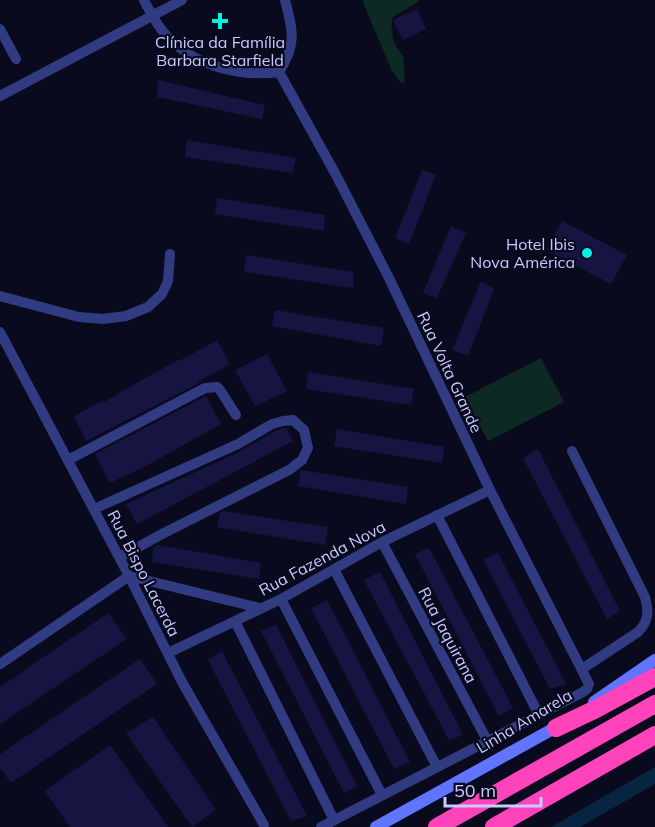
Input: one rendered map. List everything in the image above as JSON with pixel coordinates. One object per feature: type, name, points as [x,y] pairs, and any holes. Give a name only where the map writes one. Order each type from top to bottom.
[{"type":"highway","points":[[556,728],[655,677]]},
{"type":"highway","points":[[437,827],[655,704]]},
{"type":"highway","points":[[494,827],[655,735]]},
{"type":"main road","name":"Linha Amarela","points":[[376,827],[556,728],[655,660]]},
{"type":"street","points":[[144,0],[166,36],[179,48],[218,67],[263,74],[279,72],[288,58],[292,43],[285,0]]},
{"type":"street","points":[[0,96],[182,0]]},
{"type":"street","points":[[0,28],[16,59]]},
{"type":"street","name":"Rua Volta Grande","points":[[279,72],[335,173],[389,278],[490,490],[588,681],[588,687],[583,692],[539,715]]},
{"type":"street","points":[[0,296],[79,317],[104,319],[126,316],[148,307],[162,294],[168,281],[170,254]]},
{"type":"street","name":"Rua Bispo Lacerda","points":[[0,332],[120,557],[182,682],[264,825]]},
{"type":"street","points":[[68,460],[206,388],[217,387],[236,415]]},
{"type":"street","points":[[94,508],[238,444],[272,424],[293,420],[304,430],[308,448],[302,460],[289,470],[120,557]]},
{"type":"street","points":[[572,451],[648,607],[648,618],[638,632],[582,669]]},
{"type":"street","name":"Rua Fazenda Nova","points":[[168,653],[281,598],[382,542],[490,490]]},
{"type":"street","points":[[321,827],[539,715],[437,515]]},
{"type":"street","name":"Rua Jaquirana","points":[[382,542],[488,742]]},
{"type":"street","points":[[334,569],[437,767]]},
{"type":"street","points":[[0,664],[129,576],[260,608]]},
{"type":"street","points":[[281,598],[382,795]]},
{"type":"street","points":[[235,621],[334,820]]},
{"type":"green space","points":[[362,0],[419,0],[393,17],[392,21],[393,38],[404,60],[405,81],[403,83],[392,71]]},
{"type":"green space","points":[[541,358],[564,402],[488,441],[465,397]]},
{"type":"water","points":[[655,767],[655,784],[580,827],[551,827]]},
{"type":"building","points":[[417,9],[426,29],[403,40],[393,20]]},
{"type":"building","points":[[158,80],[265,105],[262,119],[157,97]]},
{"type":"building","points":[[187,140],[296,158],[292,173],[185,157]]},
{"type":"building","points":[[422,170],[436,174],[409,244],[395,238]]},
{"type":"building","points":[[217,198],[325,215],[324,231],[215,214]]},
{"type":"building","name":"Hotel Ibis Nova América","points":[[562,221],[627,255],[611,284],[546,250]]},
{"type":"building","points":[[451,226],[466,233],[437,298],[423,293]]},
{"type":"building","points":[[246,255],[353,272],[353,288],[244,272]]},
{"type":"building","points":[[481,281],[494,289],[468,356],[452,350]]},
{"type":"building","points":[[275,310],[384,328],[381,346],[272,326]]},
{"type":"building","points":[[217,340],[230,364],[199,383],[86,441],[74,416]]},
{"type":"building","points":[[267,354],[287,391],[255,406],[235,370]]},
{"type":"building","points":[[308,372],[414,389],[411,405],[306,389]]},
{"type":"building","points":[[206,396],[221,424],[110,483],[95,454]]},
{"type":"building","points":[[286,428],[293,441],[137,524],[126,504],[241,451],[275,431]]},
{"type":"building","points":[[337,429],[444,447],[442,463],[334,446]]},
{"type":"building","points":[[538,449],[620,611],[607,619],[523,458]]},
{"type":"building","points":[[301,470],[408,487],[406,504],[298,486]]},
{"type":"building","points":[[223,511],[328,527],[325,545],[217,527],[220,513]]},
{"type":"building","points":[[158,545],[261,563],[259,579],[152,562],[153,547]]},
{"type":"building","points":[[429,548],[513,708],[499,716],[415,554]]},
{"type":"building","points":[[498,553],[566,684],[550,689],[483,559]]},
{"type":"building","points":[[380,572],[463,735],[449,740],[364,580]]},
{"type":"building","points":[[327,600],[410,762],[394,769],[311,608]]},
{"type":"building","points":[[108,613],[127,639],[0,724],[0,687]]},
{"type":"building","points":[[276,625],[357,786],[344,793],[261,631]]},
{"type":"building","points":[[222,651],[307,816],[291,821],[208,660]]},
{"type":"building","points":[[140,659],[157,684],[11,783],[0,768],[0,754]]},
{"type":"building","points":[[153,717],[216,810],[192,827],[126,733]]},
{"type":"building","points":[[110,745],[168,827],[70,827],[45,791]]},
{"type":"place","name":"Clínica da Família Barbara Starfield","points":[[220,21]]},
{"type":"place","name":"Hotel Ibis Nova América","points":[[587,253]]}]
